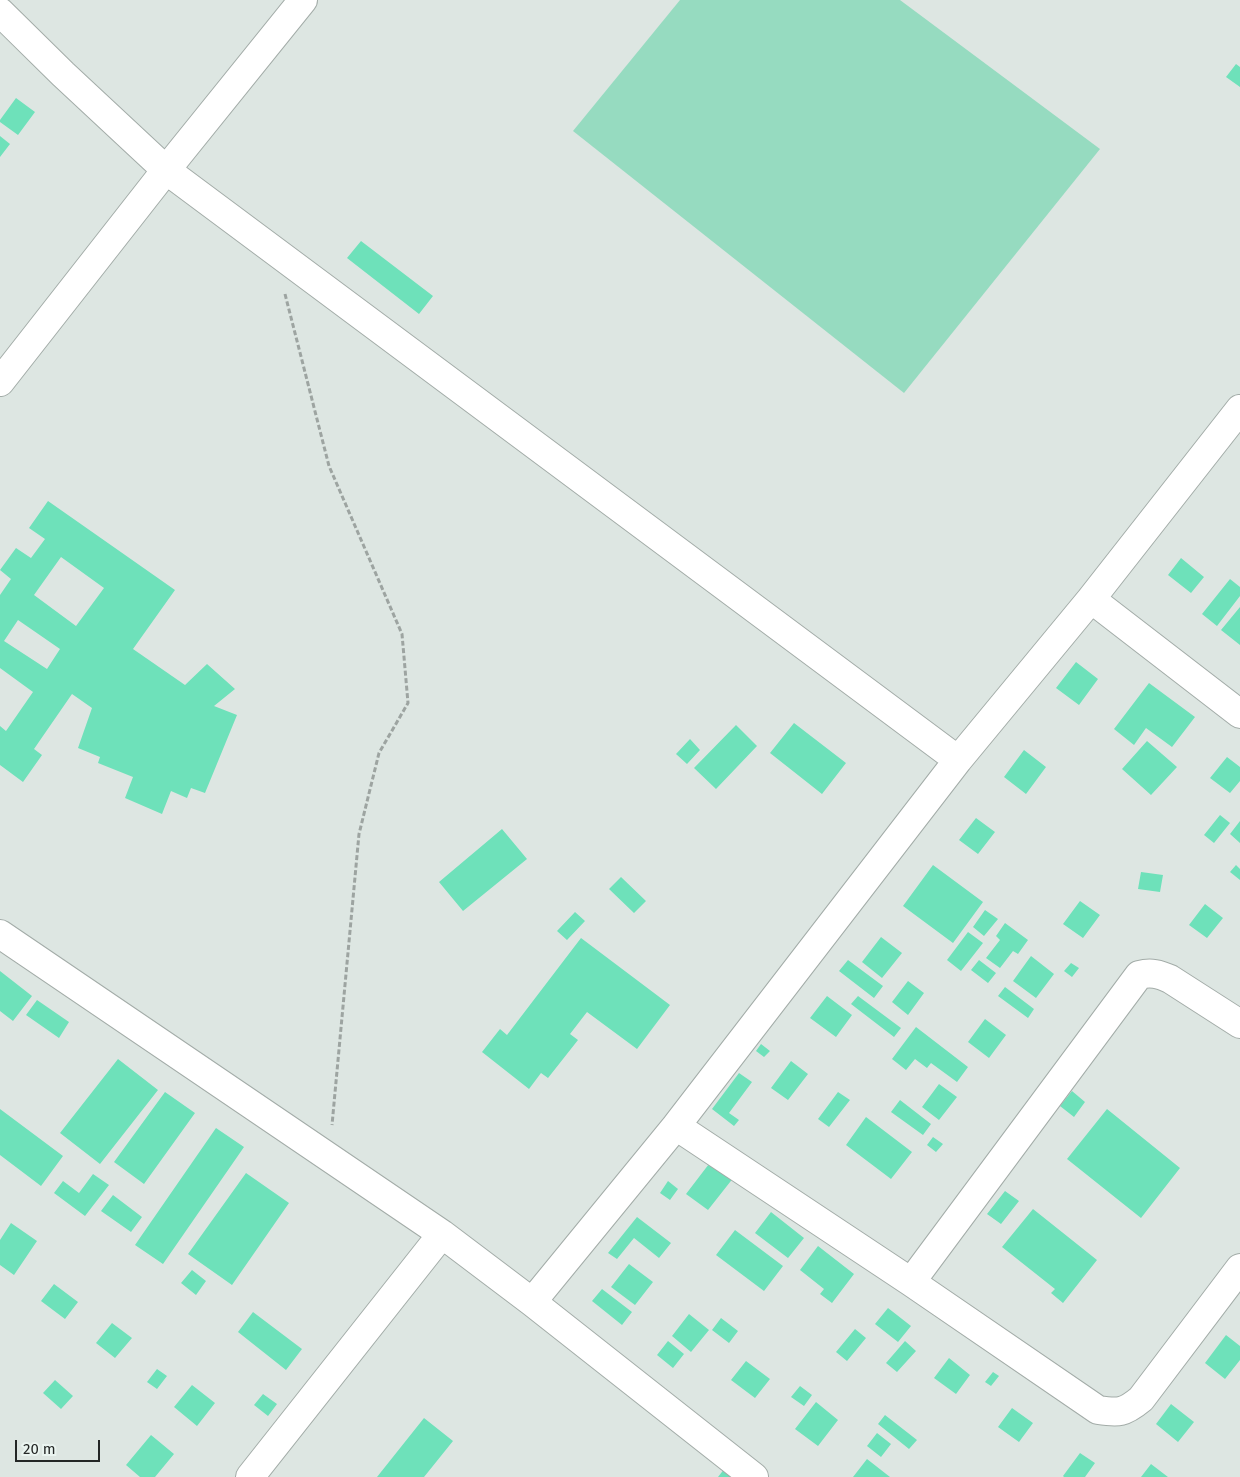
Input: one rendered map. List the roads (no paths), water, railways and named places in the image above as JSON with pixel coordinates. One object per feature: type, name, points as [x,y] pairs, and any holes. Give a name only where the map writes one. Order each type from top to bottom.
[{"type":"street","points":[[0,382],[166,170],[303,0]]},
{"type":"street","points":[[0,12],[166,170],[958,760]]},
{"type":"street","points":[[532,1302],[676,1126],[958,760],[1091,599],[1240,409]]},
{"type":"street","points":[[1091,599],[1240,714]]},
{"type":"street","points":[[0,934],[442,1234],[532,1302],[754,1477]]},
{"type":"street","points":[[911,1282],[1139,975],[1150,973],[1170,979],[1240,1024]]},
{"type":"street","points":[[676,1126],[911,1282],[1098,1410],[1112,1412],[1128,1410],[1141,1399],[1240,1268]]},
{"type":"street","points":[[250,1477],[442,1234]]}]
